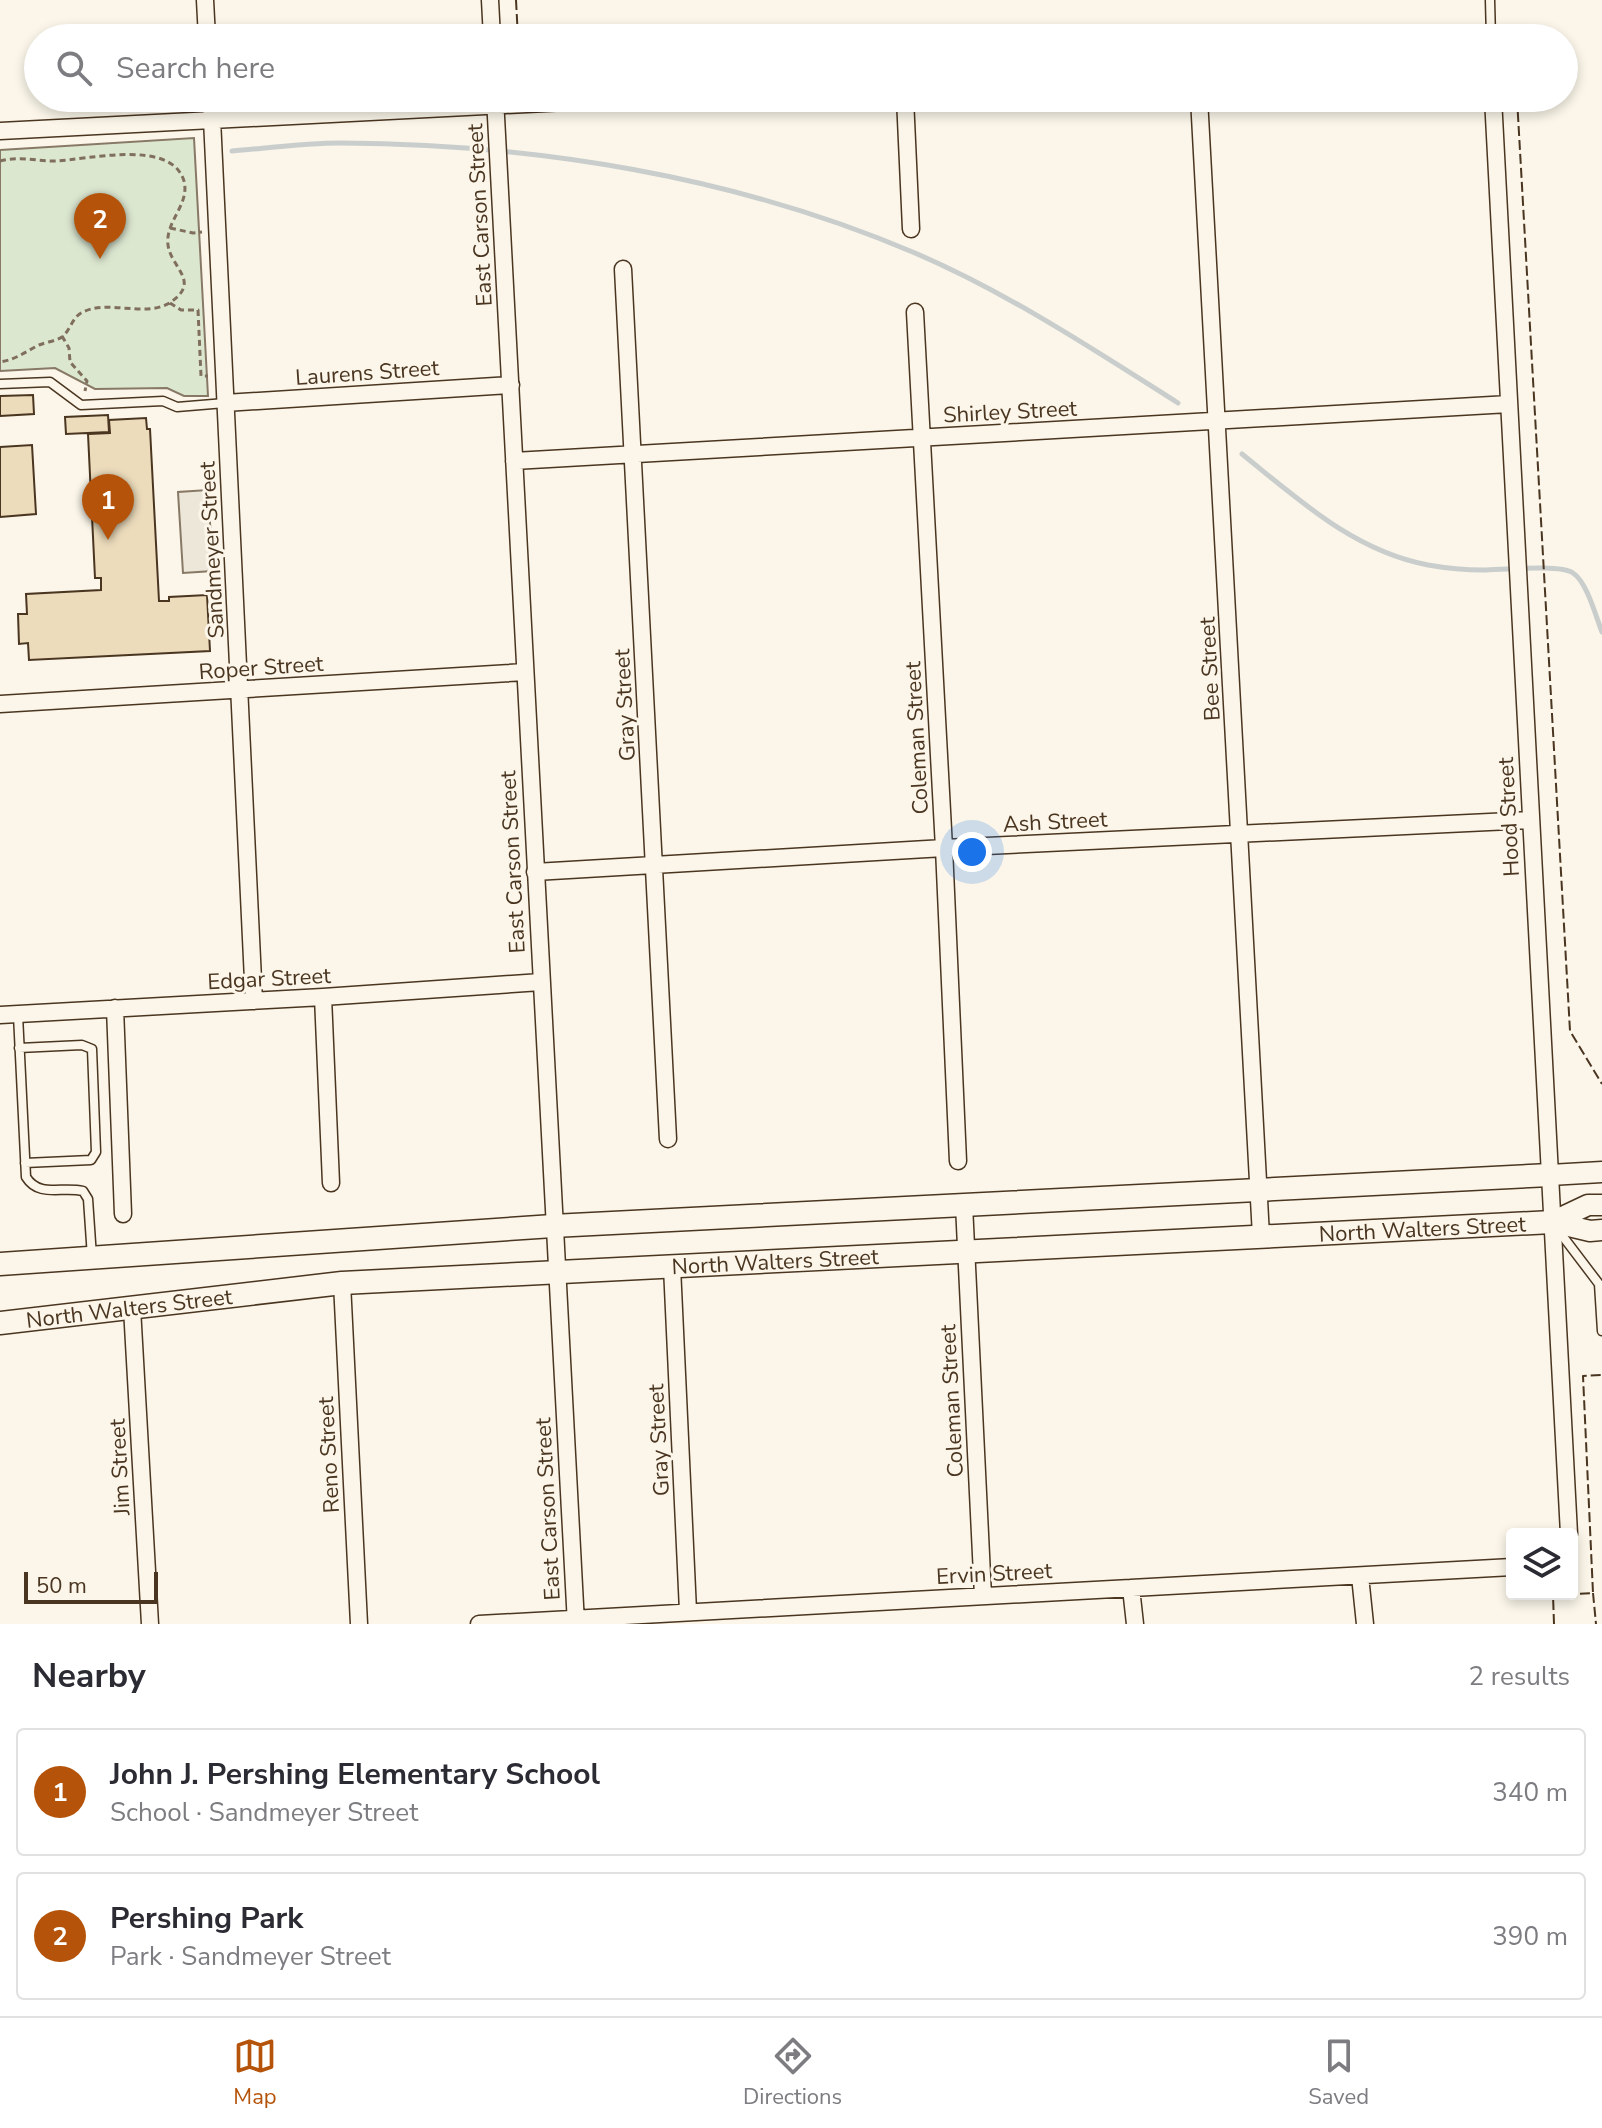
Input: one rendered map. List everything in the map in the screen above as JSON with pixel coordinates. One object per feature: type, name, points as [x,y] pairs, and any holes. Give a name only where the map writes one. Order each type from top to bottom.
[{"type":"main road","points":[[0,1264],[553,1226],[1550,1175]]},
{"type":"main road","name":"North Walters Street","points":[[0,1323],[342,1283],[1552,1222]]},
{"type":"street","points":[[205,0],[206,24]]},
{"type":"street","points":[[490,0],[491,24]]},
{"type":"street","name":"Sandmeyer Street","points":[[212,112],[254,1001]]},
{"type":"street","points":[[0,131],[346,112]]},
{"type":"street","name":"East Carson Street","points":[[496,112],[576,1621]]},
{"type":"street","points":[[906,112],[911,229]]},
{"type":"street","name":"Bee Street","points":[[1200,112],[1261,1236]]},
{"type":"street","name":"Hood Street","points":[[1494,112],[1569,1528]]},
{"type":"street","name":"Gray Street","points":[[623,269],[668,1139]]},
{"type":"street","name":"Coleman Street","points":[[915,312],[958,1161]]},
{"type":"street","name":"Laurens Street","points":[[225,403],[511,385]]},
{"type":"street","name":"Shirley Street","points":[[514,461],[1509,404]]},
{"type":"street","name":"Roper Street","points":[[0,704],[525,672]]},
{"type":"street","name":"Ash Street","points":[[535,872],[944,848],[1530,820]]},
{"type":"street","name":"Edgar Street","points":[[0,1015],[541,982]]},
{"type":"street","points":[[323,997],[331,1183]]},
{"type":"street","points":[[115,1008],[123,1214]]},
{"type":"street","points":[[1550,1175],[1602,1172]]},
{"type":"street","name":"Coleman Street","points":[[964,1205],[983,1596]]},
{"type":"street","points":[[1552,1222],[1588,1205],[1602,1205]]},
{"type":"street","points":[[1552,1222],[1590,1231],[1602,1230]]},
{"type":"street","name":"Gray Street","points":[[672,1267],[688,1611]]},
{"type":"street","name":"Reno Street","points":[[342,1283],[359,1624]]},
{"type":"street","name":"Jim Street","points":[[132,1308],[150,1624]]},
{"type":"street","name":"Ervin Street","points":[[479,1624],[1506,1567]]},
{"type":"street","points":[[1360,1576],[1365,1624]]},
{"type":"street","points":[[1131,1588],[1135,1624]]},
{"type":"lane","points":[[1490,0],[1491,24]]},
{"type":"lane","points":[[0,384],[50,382],[81,405],[163,401],[177,407],[225,403]]},
{"type":"lane","points":[[18,1015],[26,1177],[31,1186],[41,1191],[83,1191],[88,1199],[92,1258]]},
{"type":"lane","points":[[19,1048],[82,1045],[92,1049],[96,1152],[91,1160],[25,1163]]},
{"type":"lane","points":[[1552,1222],[1599,1284],[1602,1331]]},
{"type":"path","points":[[0,161],[53,161],[115,154],[159,157],[175,167],[184,183],[184,200],[171,221],[168,244],[175,265],[184,274],[185,280],[184,286],[170,303],[149,309],[93,309],[80,313],[62,336],[38,345],[20,357],[0,362]]},
{"type":"path","points":[[170,228],[193,233],[216,230]]},
{"type":"path","points":[[170,303],[181,310],[198,310],[201,376],[224,375]]},
{"type":"path","points":[[62,336],[69,348],[70,362],[87,381],[81,405]]},
{"type":"green space","points":[[194,138],[208,396],[184,396],[167,388],[95,389],[55,368],[0,371],[0,150]]},
{"type":"shaded area","points":[[208,490],[213,571],[183,573],[178,492]]},
{"type":"building","points":[[33,395],[34,414],[0,416],[0,396]]},
{"type":"building","points":[[108,415],[109,432],[66,434],[65,417]]},
{"type":"building","points":[[146,418],[147,429],[150,429],[159,601],[169,601],[169,597],[207,595],[210,651],[29,660],[28,643],[19,644],[18,614],[27,614],[26,594],[101,590],[101,578],[95,578],[88,434],[110,433],[109,420]]},
{"type":"building","points":[[32,445],[36,514],[0,517],[0,447]]},
{"type":"waterway","points":[[232,151],[341,143],[487,150],[633,170],[777,203],[847,226],[950,269],[1050,323],[1178,403]]},
{"type":"waterway","points":[[1242,454],[1329,522],[1401,558],[1455,569],[1544,568],[1573,573],[1587,592],[1602,632]]},
{"type":"fence","points":[[516,0],[517,24]]},
{"type":"fence","points":[[1518,112],[1570,1031],[1602,1084]]},
{"type":"fence","points":[[1554,1624],[1553,1595],[1593,1593],[1583,1376],[1602,1375]]},
{"type":"fence","points":[[1593,1593],[1596,1624]]},
{"type":"place","name":"Pershing Park","points":[[100,259]]},
{"type":"place","name":"John J. Pershing Elementary School","points":[[108,540]]}]
